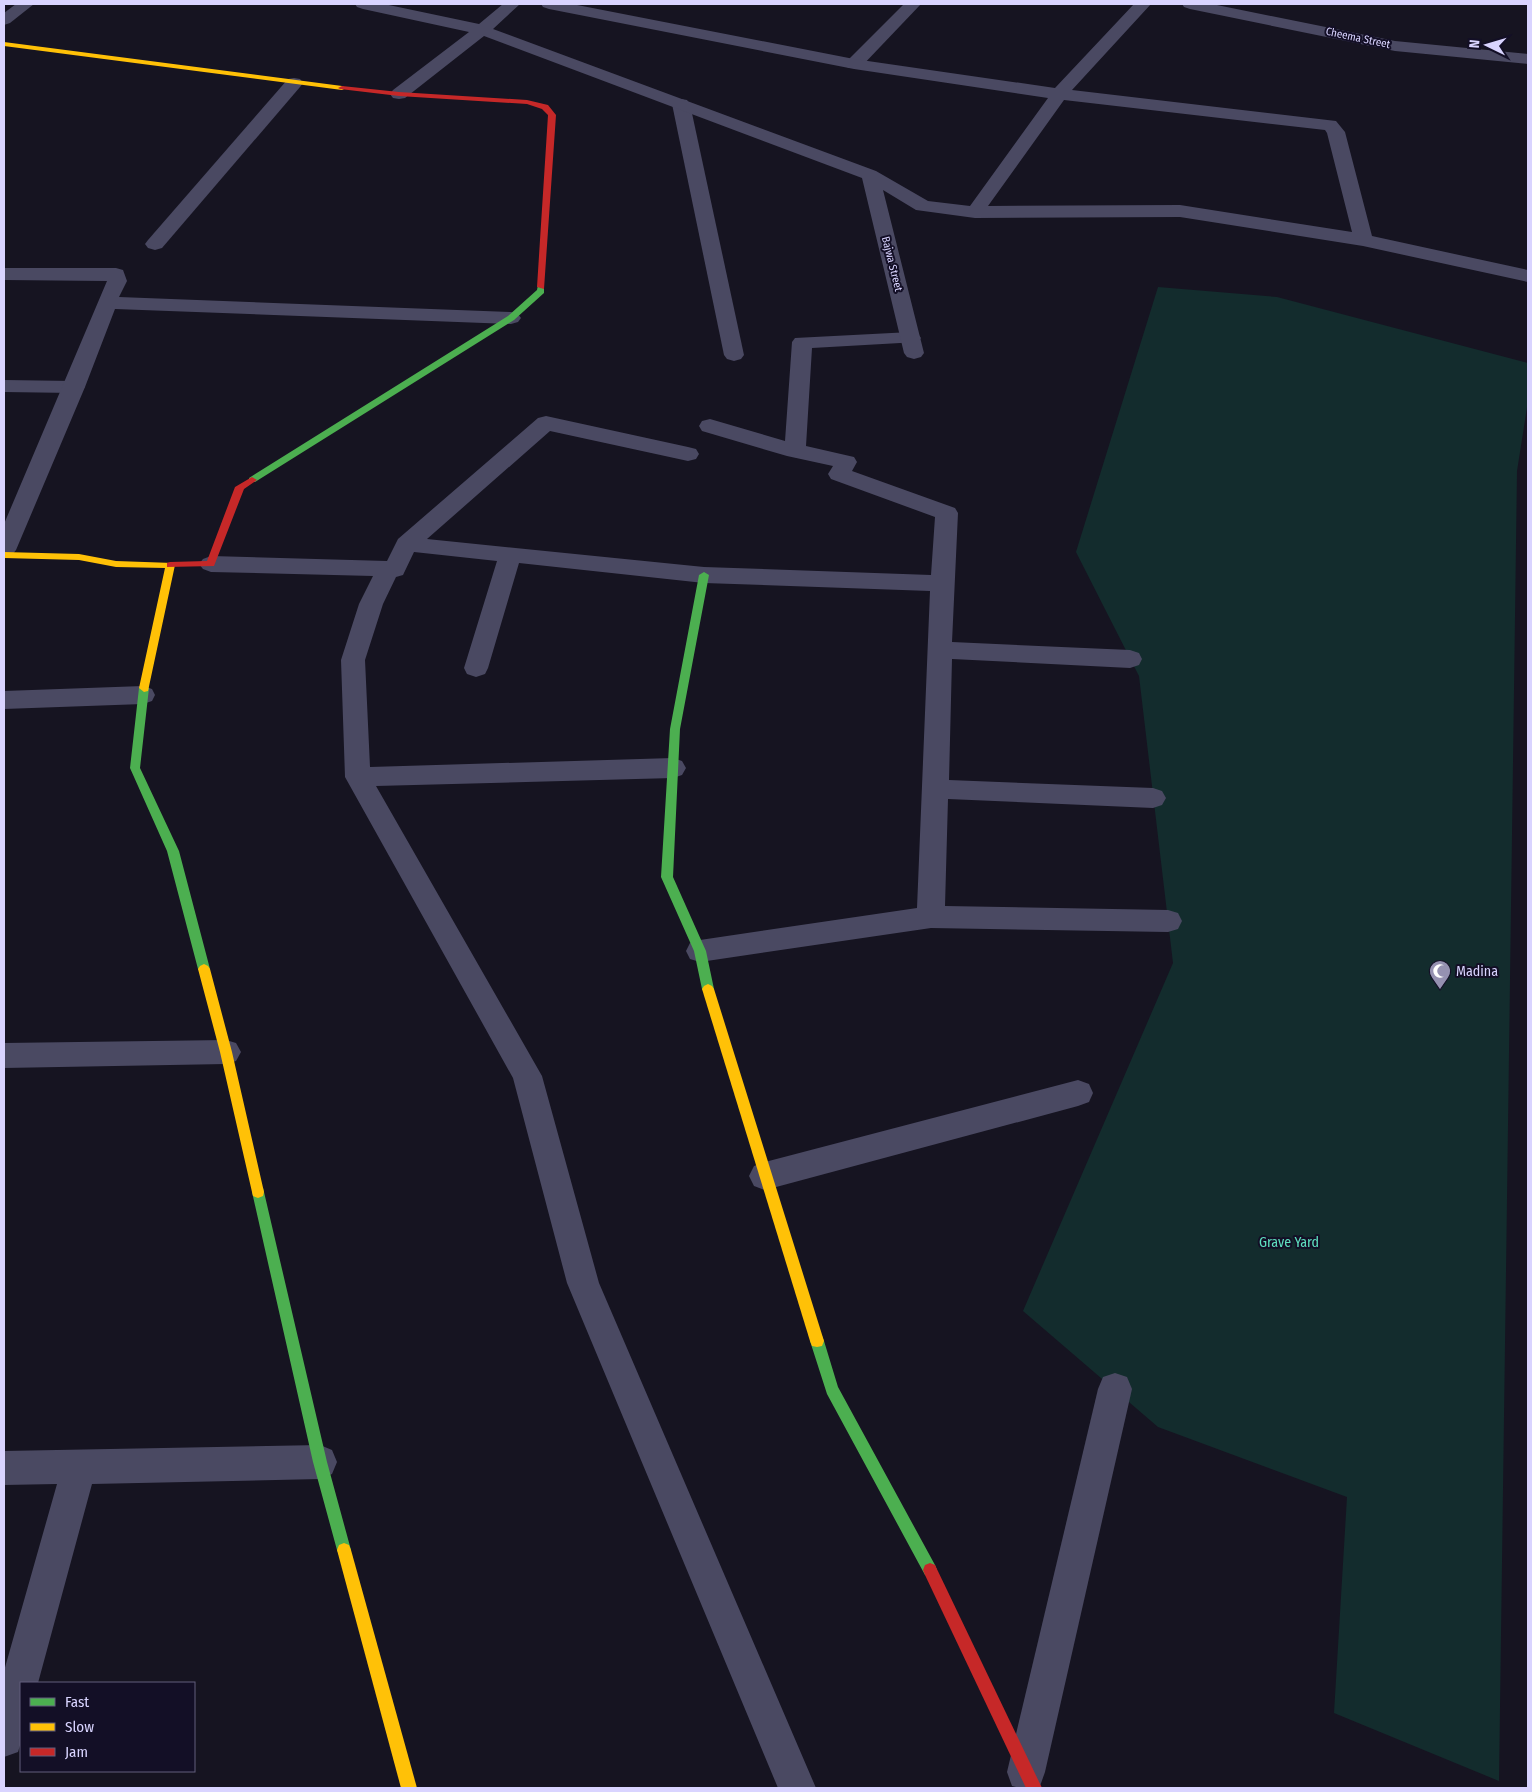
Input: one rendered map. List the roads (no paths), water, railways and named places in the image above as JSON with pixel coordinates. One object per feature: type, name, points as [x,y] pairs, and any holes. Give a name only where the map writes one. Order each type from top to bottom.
[{"type":"street","points":[[4,20],[26,4]]},
{"type":"street","points":[[363,4],[482,30],[870,175],[923,206],[975,212],[1180,210],[1363,240],[1528,276]]},
{"type":"street","points":[[399,94],[482,30],[512,4]]},
{"type":"street","points":[[549,4],[854,64],[1059,94],[1330,126],[1336,132],[1363,240]]},
{"type":"street","points":[[854,64],[913,4]]},
{"type":"street","points":[[975,212],[1059,94],[1143,4]]},
{"type":"street","name":"Cheema Street","points":[[1190,4],[1395,46],[1528,59]]},
{"type":"street","points":[[4,44],[294,83],[399,94],[527,102],[546,107],[552,115],[541,291],[511,318],[240,487],[211,564]]},
{"type":"street","points":[[155,244],[294,83]]},
{"type":"street","points":[[681,104],[734,355]]},
{"type":"street","name":"Bajwa Street","points":[[796,450],[802,342],[912,345],[870,175]]},
{"type":"street","points":[[4,274],[116,274],[117,282],[4,550]]},
{"type":"street","points":[[107,303],[511,318]]},
{"type":"street","points":[[4,386],[74,386]]},
{"type":"street","points":[[4,555],[79,557],[116,564],[211,564],[395,569],[406,544],[546,423],[688,454]]},
{"type":"street","points":[[710,426],[846,462],[840,474],[948,513],[942,583],[931,917]]},
{"type":"street","points":[[406,544],[704,575],[942,583]]},
{"type":"street","points":[[476,668],[510,554]]},
{"type":"street","points":[[170,565],[143,695],[135,768],[173,850],[226,1052],[320,1462],[410,1788]]},
{"type":"street","points":[[388,569],[370,604],[353,660],[358,777],[526,1076],[583,1283],[798,1788]]},
{"type":"street","points":[[704,575],[675,729],[667,877],[700,951],[708,995],[832,1389],[938,1584],[1030,1780]]},
{"type":"street","points":[[940,650],[1130,658]]},
{"type":"street","points":[[4,700],[143,695]]},
{"type":"street","points":[[358,777],[673,768]]},
{"type":"street","points":[[935,789],[1153,798]]},
{"type":"street","points":[[700,951],[931,917],[1168,921]]},
{"type":"street","points":[[4,1056],[226,1052]]},
{"type":"street","points":[[765,1176],[1078,1094]]},
{"type":"street","points":[[1030,1780],[1115,1390]]},
{"type":"street","points":[[4,1468],[320,1462]]},
{"type":"street","points":[[4,1738],[79,1466]]},
{"type":"place","name":"Madina","points":[[1440,990]]},
{"type":"park label","name":"Grave Yard","points":[[1289,1242]]}]
